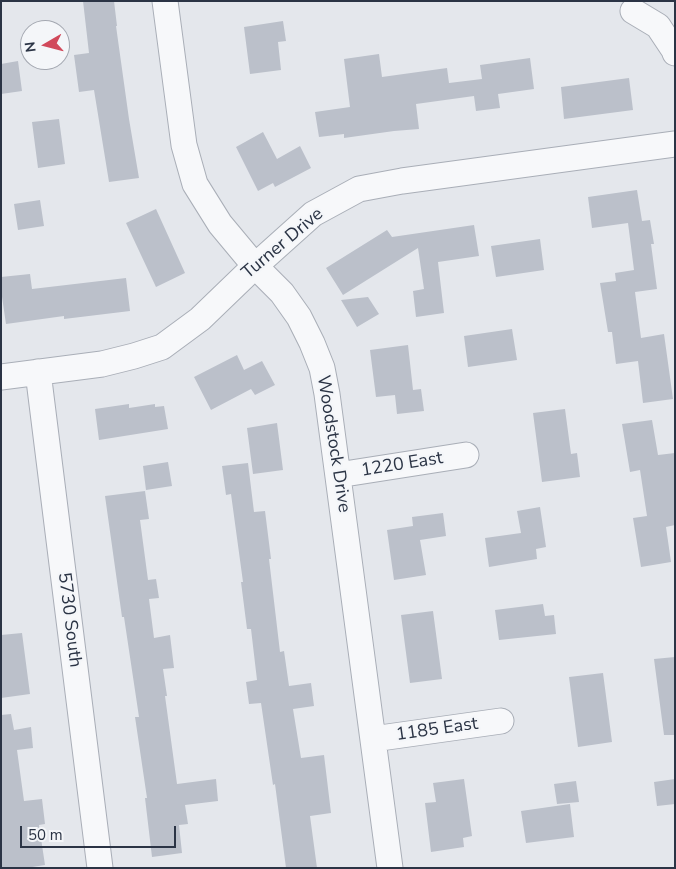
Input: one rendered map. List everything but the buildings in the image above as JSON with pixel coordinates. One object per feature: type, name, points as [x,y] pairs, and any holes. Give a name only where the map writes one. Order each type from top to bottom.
[{"type":"street","name":"Woodstock Drive","points":[[165,1],[184,145],[195,184],[220,224],[255,266],[282,293],[299,317],[322,368],[390,868]]},
{"type":"street","points":[[633,11],[658,26],[675,53]]},
{"type":"street","name":"Turner Drive","points":[[1,377],[102,364],[162,347],[200,319],[313,214],[359,189],[402,181],[675,144]]},
{"type":"street","name":"5730 South","points":[[38,372],[100,868]]},
{"type":"street","name":"1220 East","points":[[338,475],[466,455]]},
{"type":"street","name":"1185 East","points":[[373,740],[501,721]]}]
